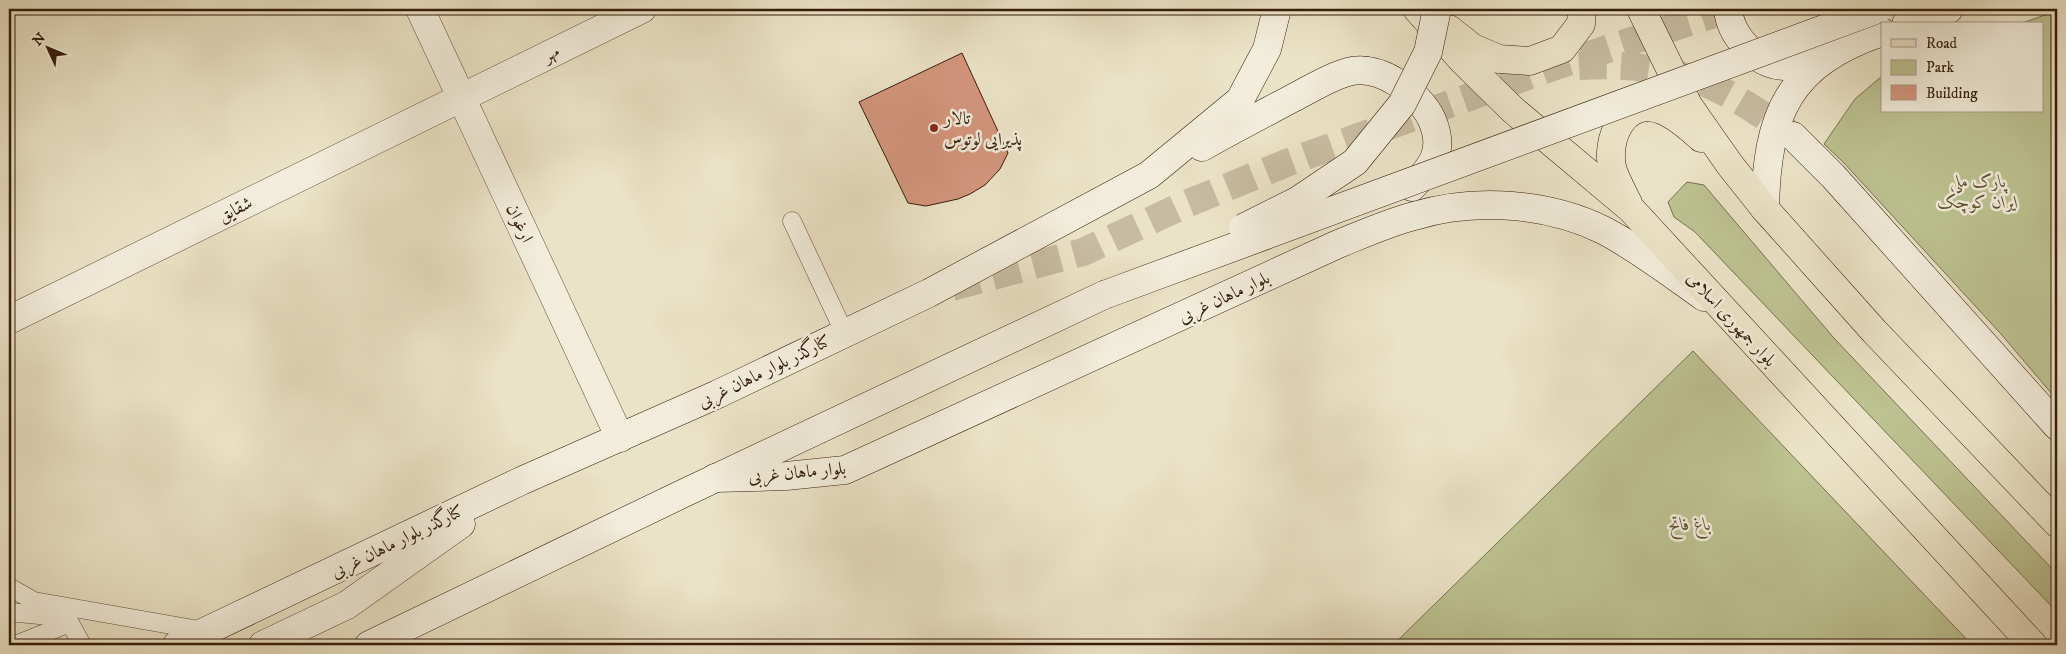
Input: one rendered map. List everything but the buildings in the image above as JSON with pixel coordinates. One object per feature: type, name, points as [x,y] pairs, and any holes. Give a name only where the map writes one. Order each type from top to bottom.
[{"type":"main road","name":"ارغوان","points":[[420,9],[620,438]]},
{"type":"main road","name":"مهر","points":[[461,97],[642,9]]},
{"type":"main road","name":"کنارگذر بلوار ماهان غربی","points":[[177,645],[208,632],[521,481],[718,394],[844,332],[929,293],[1149,175],[1240,100],[1267,49],[1277,9]]},
{"type":"main road","name":"بلوار جمهوری اسلامی","points":[[1417,9],[1462,60],[1513,110],[1631,209],[2033,645]]},
{"type":"main road","points":[[1429,9],[1448,29],[1473,48],[1499,59],[1530,61],[1562,49],[1581,24],[1582,9]]},
{"type":"main road","points":[[1104,295],[1297,201],[1355,162],[1402,104],[1428,52],[1437,9]]},
{"type":"main road","points":[[1641,9],[1688,105],[1730,165],[1765,209],[1874,331],[2057,522]]},
{"type":"main road","points":[[1728,9],[1729,19],[1740,40],[1762,61],[1784,66],[1809,62],[1881,32]]},
{"type":"main road","points":[[1104,295],[1878,9]]},
{"type":"main road","points":[[1912,22],[1949,9]]},
{"type":"main road","points":[[1765,209],[1770,146],[1782,107],[1801,78],[1828,58],[1852,45]]},
{"type":"main road","points":[[1149,175],[1319,84],[1350,71],[1373,72],[1396,81],[1426,106],[1435,129],[1438,149],[1429,170],[1398,201],[1336,245]]},
{"type":"main road","name":"شقایق","points":[[9,320],[461,97]]},
{"type":"main road","points":[[1631,209],[1613,170],[1611,155],[1612,135],[1625,115],[1645,108],[1662,110],[1695,133],[1730,165]]},
{"type":"main road","points":[[1793,136],[1833,176],[2057,426]]},
{"type":"main road","name":"بلوار ماهان غربی","points":[[715,478],[786,476],[845,470],[1336,245],[1414,216],[1468,205],[1515,207],[1561,215],[1603,230],[1725,311]]},
{"type":"main road","name":"بلوار ماهان غربی","points":[[368,645],[715,478],[1104,295]]},
{"type":"main road","points":[[263,645],[347,606],[521,481]]},
{"type":"lane","points":[[792,221],[844,332]]},
{"type":"lane","points":[[9,586],[34,600],[208,632]]},
{"type":"lane","points":[[9,612],[49,616],[70,623],[82,645]]},
{"type":"lane","points":[[15,645],[70,623]]},
{"type":"green space","name":"پارک ملی ایران کوچک","points":[[2057,11],[2057,400],[2001,334],[1843,162],[1824,144],[1855,99],[1881,77],[1881,112],[2044,112],[2044,22],[2025,22]]},
{"type":"green space","points":[[1687,182],[1704,185],[1833,337],[2057,574],[2057,612],[1695,232],[1674,217],[1668,202]]},
{"type":"green space","name":"باغ فاتح","points":[[1693,351],[1972,645],[1393,645]]},
{"type":"tunnel","points":[[952,287],[1083,252],[1186,204],[1289,162],[1550,68],[1729,9]]},
{"type":"tunnel","points":[[1579,66],[1596,65],[1650,69],[1702,82],[1728,94],[1757,111],[1793,136]]},
{"type":"place","name":"تالار پذیرایی لوتوس","points":[[934,128]]}]
